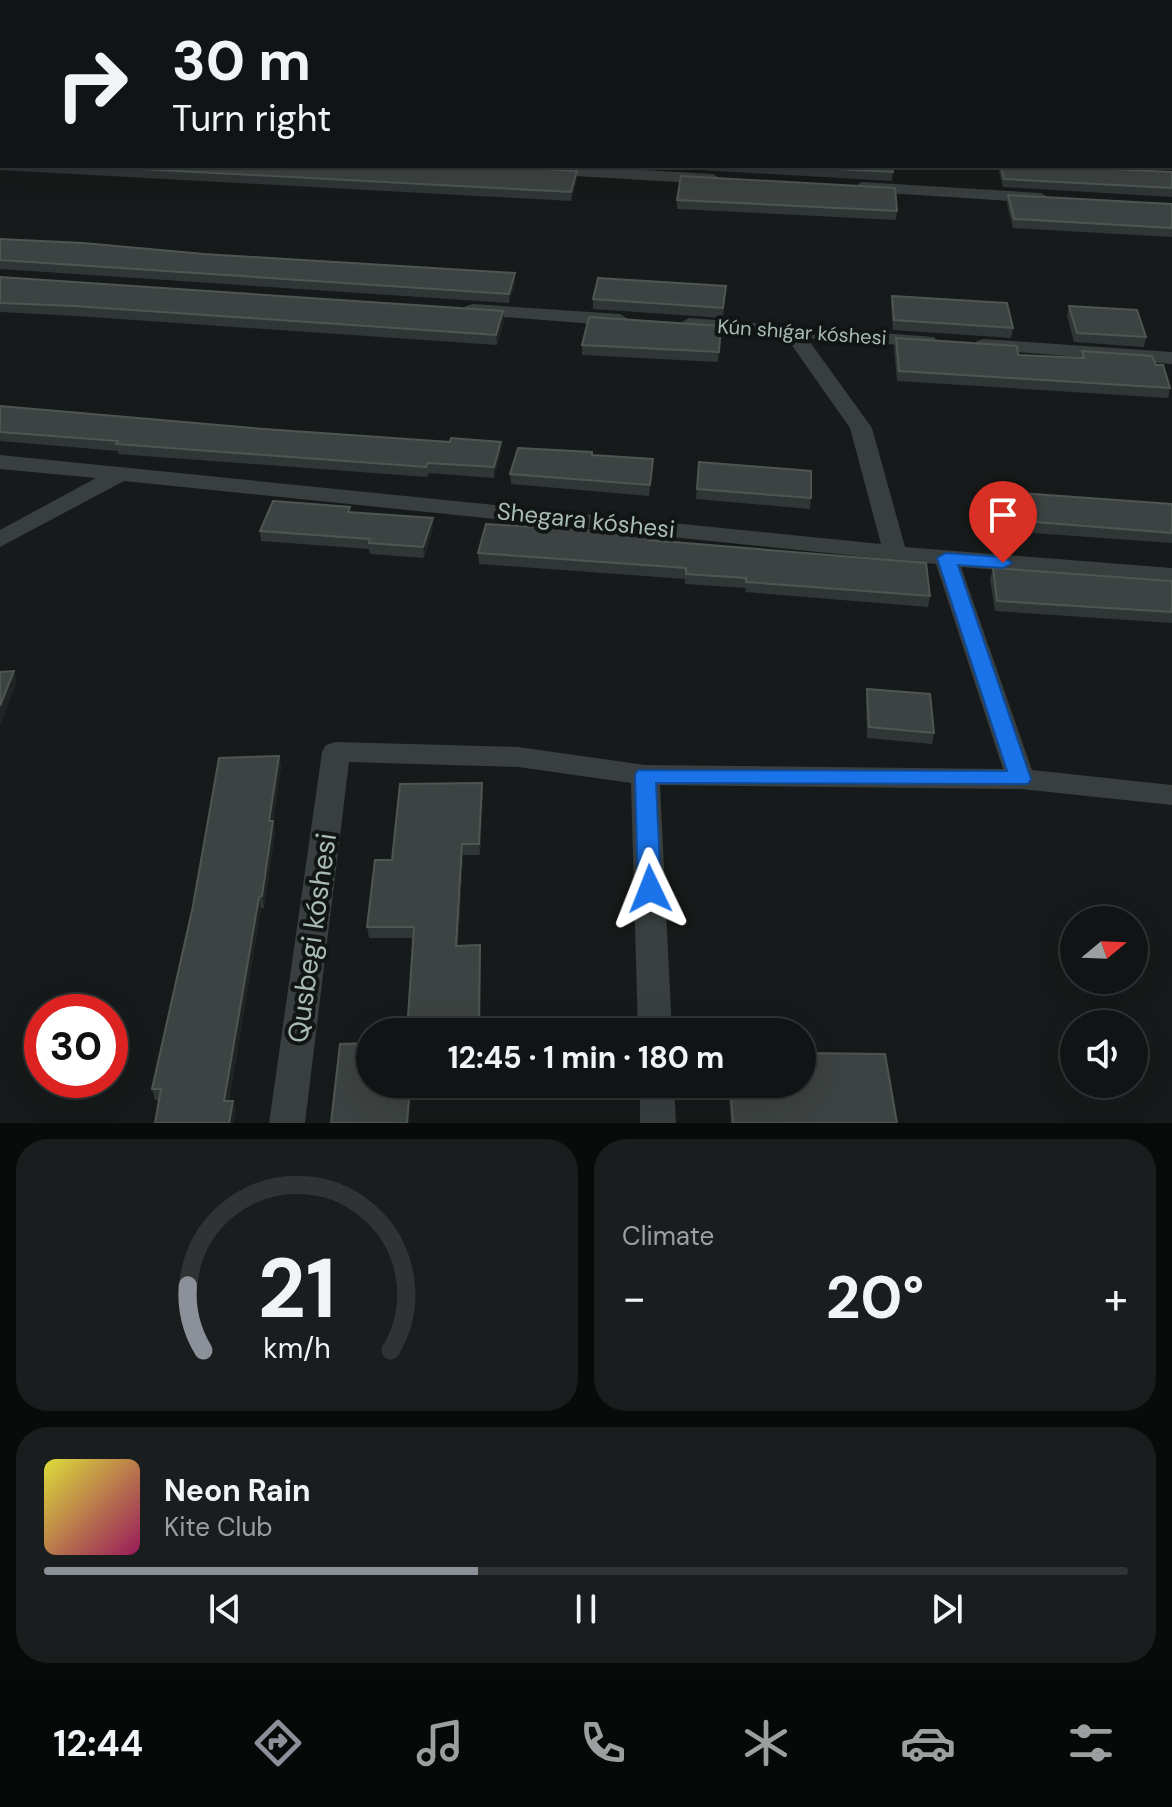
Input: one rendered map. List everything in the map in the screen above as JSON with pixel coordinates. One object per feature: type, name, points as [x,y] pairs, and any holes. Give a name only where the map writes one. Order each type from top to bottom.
[{"type":"street","points":[[520,168],[734,180]]},
{"type":"street","points":[[844,186],[1063,199]]},
{"type":"street","points":[[459,309],[634,321]]},
{"type":"street","name":"Kún shıǵar kóshesi","points":[[665,323],[1172,358]]},
{"type":"street","points":[[792,331],[861,428],[895,552]]},
{"type":"street","name":"Shegara kóshesi","points":[[0,462],[946,558],[1172,576]]},
{"type":"street","points":[[0,540],[123,473]]},
{"type":"street","points":[[946,558],[1021,779]]},
{"type":"street","name":"Qusbegi kóshesi","points":[[287,1123],[336,752],[518,757],[645,775]]},
{"type":"street","points":[[654,1018],[645,775],[1021,779],[1172,795]]},
{"type":"street","points":[[657,1098],[658,1123]]},
{"type":"building","points":[[122,168],[528,168],[577,171],[571,192]]},
{"type":"building","points":[[816,168],[892,168],[893,172]]},
{"type":"building","points":[[1001,168],[1172,172],[1172,188],[1004,179]]},
{"type":"building","points":[[681,176],[895,188],[897,211],[677,200]]},
{"type":"building","points":[[1008,195],[1172,204],[1172,228],[1014,219]]},
{"type":"building","points":[[0,239],[515,273],[509,294],[0,260]]},
{"type":"building","points":[[0,277],[503,311],[496,335],[0,303]]},
{"type":"building","points":[[598,278],[726,286],[723,308],[593,299]]},
{"type":"building","points":[[892,296],[1007,303],[1013,328],[894,320]]},
{"type":"building","points":[[1069,306],[1137,310],[1146,337],[1077,333]]},
{"type":"building","points":[[589,317],[721,326],[719,352],[582,345]]},
{"type":"building","points":[[896,338],[1017,346],[1018,355],[1084,358],[1082,351],[1152,356],[1156,365],[1163,365],[1170,388],[899,371]]},
{"type":"building","points":[[0,406],[264,429],[450,442],[451,438],[501,442],[494,467],[428,463],[426,467],[116,444],[118,441],[0,432]]},
{"type":"building","points":[[518,448],[653,459],[650,485],[510,474]]},
{"type":"building","points":[[699,462],[811,471],[811,498],[697,489]]},
{"type":"building","points":[[1004,492],[1172,504],[1172,533],[1009,520]]},
{"type":"building","points":[[273,501],[350,507],[348,512],[433,518],[423,547],[369,543],[370,539],[260,531]]},
{"type":"building","points":[[486,524],[650,534],[649,540],[926,563],[930,596],[746,582],[746,578],[686,574],[686,568],[478,553]]},
{"type":"building","points":[[993,568],[1172,581],[1172,612],[997,601]]},
{"type":"building","points":[[14,671],[0,706],[0,672]]},
{"type":"building","points":[[867,689],[930,694],[934,733],[869,727]]},
{"type":"building","points":[[279,756],[262,896],[259,897],[224,1101],[233,1101],[229,1123],[155,1123],[161,1089],[152,1089],[193,906],[219,758]]},
{"type":"building","points":[[482,783],[479,844],[462,844],[456,946],[480,945],[479,1018],[408,1018],[414,927],[367,927],[375,860],[392,860],[400,784]]},
{"type":"building","points":[[356,1043],[356,1098],[409,1098],[407,1123],[331,1123],[340,1044]]},
{"type":"building","points":[[816,1053],[885,1054],[897,1123],[733,1123],[731,1098],[816,1098]]},
{"type":"route","points":[[650,889],[645,775],[1021,779],[946,558],[1003,563]]}]
